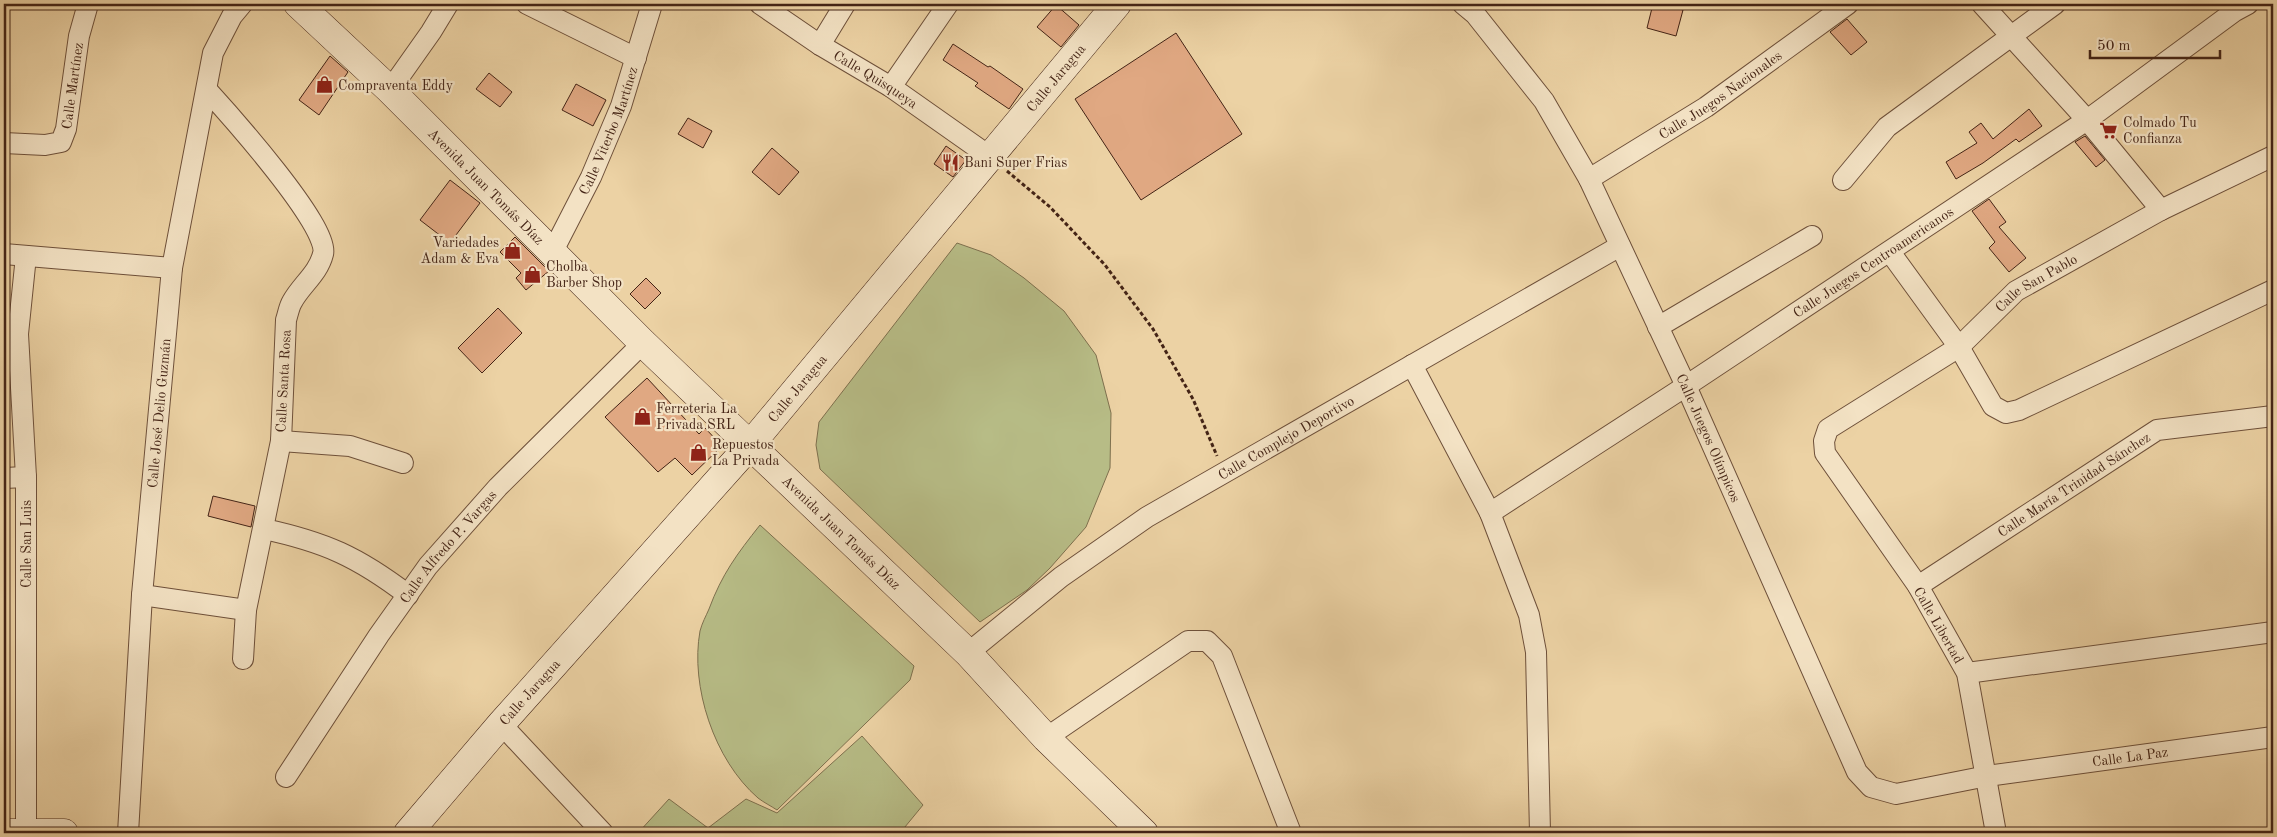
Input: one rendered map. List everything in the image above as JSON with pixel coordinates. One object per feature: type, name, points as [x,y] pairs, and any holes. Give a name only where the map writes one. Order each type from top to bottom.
[{"type":"street","name":"Calle Martínez","points":[[4,143],[45,145],[61,142],[66,129],[79,36],[88,4]]},
{"type":"street","name":"Calle José Delio Guzmán","points":[[128,833],[142,595],[172,268],[213,53],[232,16],[242,4]]},
{"type":"street","name":"Avenida Juan Tomás Díaz","points":[[298,4],[390,90],[643,342],[968,653],[1046,738],[1144,833]]},
{"type":"street","points":[[390,90],[431,32],[448,4]]},
{"type":"street","points":[[527,4],[636,58]]},
{"type":"street","name":"Calle Viterbo Martínez","points":[[552,253],[591,177],[621,106],[652,4]]},
{"type":"street","name":"Calle Quisqueya","points":[[760,4],[820,45],[891,88],[989,156]]},
{"type":"street","points":[[820,45],[845,4]]},
{"type":"street","points":[[891,88],[948,4]]},
{"type":"street","name":"Calle Jaragua","points":[[408,833],[501,724],[750,445],[989,156],[1118,4]]},
{"type":"street","name":"Calle Juegos Olímpicos","points":[[1463,4],[1481,21],[1544,101],[1588,179],[1686,386],[1857,772],[1871,787],[1896,794],[1987,776]]},
{"type":"street","name":"Calle Juegos Nacionales","points":[[1588,179],[1706,107],[1848,4]]},
{"type":"street","points":[[1982,4],[2088,120],[2161,210]]},
{"type":"street","points":[[1843,180],[1888,126],[2055,4]]},
{"type":"street","name":"Calle Juegos Centroamericanos","points":[[1490,513],[1890,252],[2088,120],[2236,10],[2248,4]]},
{"type":"street","name":"Calle Santa Rosa","points":[[207,90],[269,161],[319,234],[324,252],[316,271],[292,302],[286,320],[281,441],[246,610],[243,659]]},
{"type":"street","name":"Calle San Pablo","points":[[1824,442],[1828,429],[1958,347],[2016,291],[2161,210],[2273,156]]},
{"type":"street","points":[[1658,327],[1812,236]]},
{"type":"street","name":"Calle Complejo Deportivo","points":[[968,653],[1061,577],[1147,517],[1620,246]]},
{"type":"street","points":[[1890,252],[1958,347],[1993,406],[2006,413],[2019,410],[2273,290]]},
{"type":"street","points":[[4,254],[172,268]]},
{"type":"street","name":"Calle San Luis","points":[[15,833],[26,477],[11,334],[26,256]]},
{"type":"street","name":"Calle Alfredo P. Vargas","points":[[286,777],[428,566],[498,487],[643,342]]},
{"type":"street","points":[[1412,365],[1490,513],[1529,615],[1536,652],[1540,833]]},
{"type":"street","name":"Calle María Trinidad Sánchez","points":[[1918,586],[2157,430],[2273,416]]},
{"type":"street","points":[[281,441],[350,446],[403,463]]},
{"type":"street","name":"Calle Libertad","points":[[1824,442],[1825,453],[1918,586],[1966,672],[1987,776],[1996,833]]},
{"type":"street","points":[[4,478],[26,477]]},
{"type":"street","points":[[264,529],[300,537],[340,551],[376,570],[408,595]]},
{"type":"street","points":[[142,595],[246,610]]},
{"type":"street","points":[[1966,672],[2273,632]]},
{"type":"street","points":[[1046,738],[1188,641],[1206,641],[1222,656],[1292,833]]},
{"type":"street","points":[[501,724],[603,833]]},
{"type":"street","name":"Calle La Paz","points":[[1987,776],[2273,737]]},
{"type":"street","points":[[15,833],[64,833]]},
{"type":"path","points":[[989,156],[1050,208],[1105,265],[1135,305],[1153,330],[1193,399],[1224,472]]},
{"type":"green space","points":[[957,243],[991,255],[1024,278],[1064,311],[1096,355],[1111,413],[1110,468],[1086,527],[1050,568],[1027,590],[980,622],[820,469],[816,445],[819,422]]},
{"type":"green space","points":[[760,525],[914,666],[910,680],[777,810],[758,798],[742,782],[729,764],[709,721],[702,698],[699,675],[698,652],[703,622],[725,575],[737,555]]},
{"type":"green space","points":[[862,736],[923,805],[900,833],[638,833],[669,799],[708,828],[746,799],[777,813]]},
{"type":"building","points":[[1653,4],[1662,4],[1683,10],[1676,36],[1647,28]]},
{"type":"building","points":[[1056,5],[1079,25],[1061,47],[1037,27]]},
{"type":"building","points":[[1847,19],[1867,42],[1851,55],[1830,32]]},
{"type":"building","points":[[1176,33],[1242,134],[1141,200],[1075,99]]},
{"type":"building","points":[[953,44],[988,67],[990,66],[1023,89],[1009,109],[975,86],[978,83],[943,60]]},
{"type":"building","name":"Compraventa Eddy","points":[[330,56],[348,72],[319,115],[299,100]]},
{"type":"building","points":[[489,73],[512,92],[500,107],[476,89]]},
{"type":"building","points":[[576,84],[606,100],[593,126],[562,110]]},
{"type":"building","points":[[2029,109],[2042,126],[2019,142],[2016,139],[1983,163],[1956,179],[1946,162],[1977,143],[1969,132],[1981,123],[1993,139]]},
{"type":"building","points":[[688,118],[712,131],[703,148],[678,134]]},
{"type":"building","points":[[2085,136],[2105,160],[2096,167],[2075,142]]},
{"type":"building","name":"Bani Super Frias","points":[[946,146],[966,160],[953,177],[934,164]]},
{"type":"building","points":[[772,148],[799,172],[779,195],[752,172]]},
{"type":"building","points":[[450,180],[480,203],[450,243],[420,220]]},
{"type":"building","points":[[1989,199],[2006,222],[1999,227],[2026,258],[2009,272],[1989,248],[1995,242],[1972,211]]},
{"type":"building","points":[[515,237],[549,271],[526,290],[516,278],[521,273],[500,252]]},
{"type":"building","points":[[646,278],[661,293],[645,309],[630,294]]},
{"type":"building","points":[[498,308],[522,333],[482,373],[458,348]]},
{"type":"building","points":[[647,378],[699,434],[705,428],[722,446],[692,475],[675,458],[658,472],[605,417]]},
{"type":"building","points":[[213,496],[255,506],[251,527],[208,516]]},
{"type":"place","name":"Compraventa Eddy","points":[[324,85]]},
{"type":"place","name":"Colmado Tu Confianza","points":[[2109,130]]},
{"type":"place","name":"Bani Super Frias","points":[[950,162]]},
{"type":"place","name":"Variedades Adam & Eva","points":[[513,250]]},
{"type":"place","name":"Cholba Barber Shop","points":[[532,274]]},
{"type":"place","name":"Ferreteria La Privada SRL","points":[[642,416]]},
{"type":"place","name":"Repuestos La Privada","points":[[698,452]]}]
